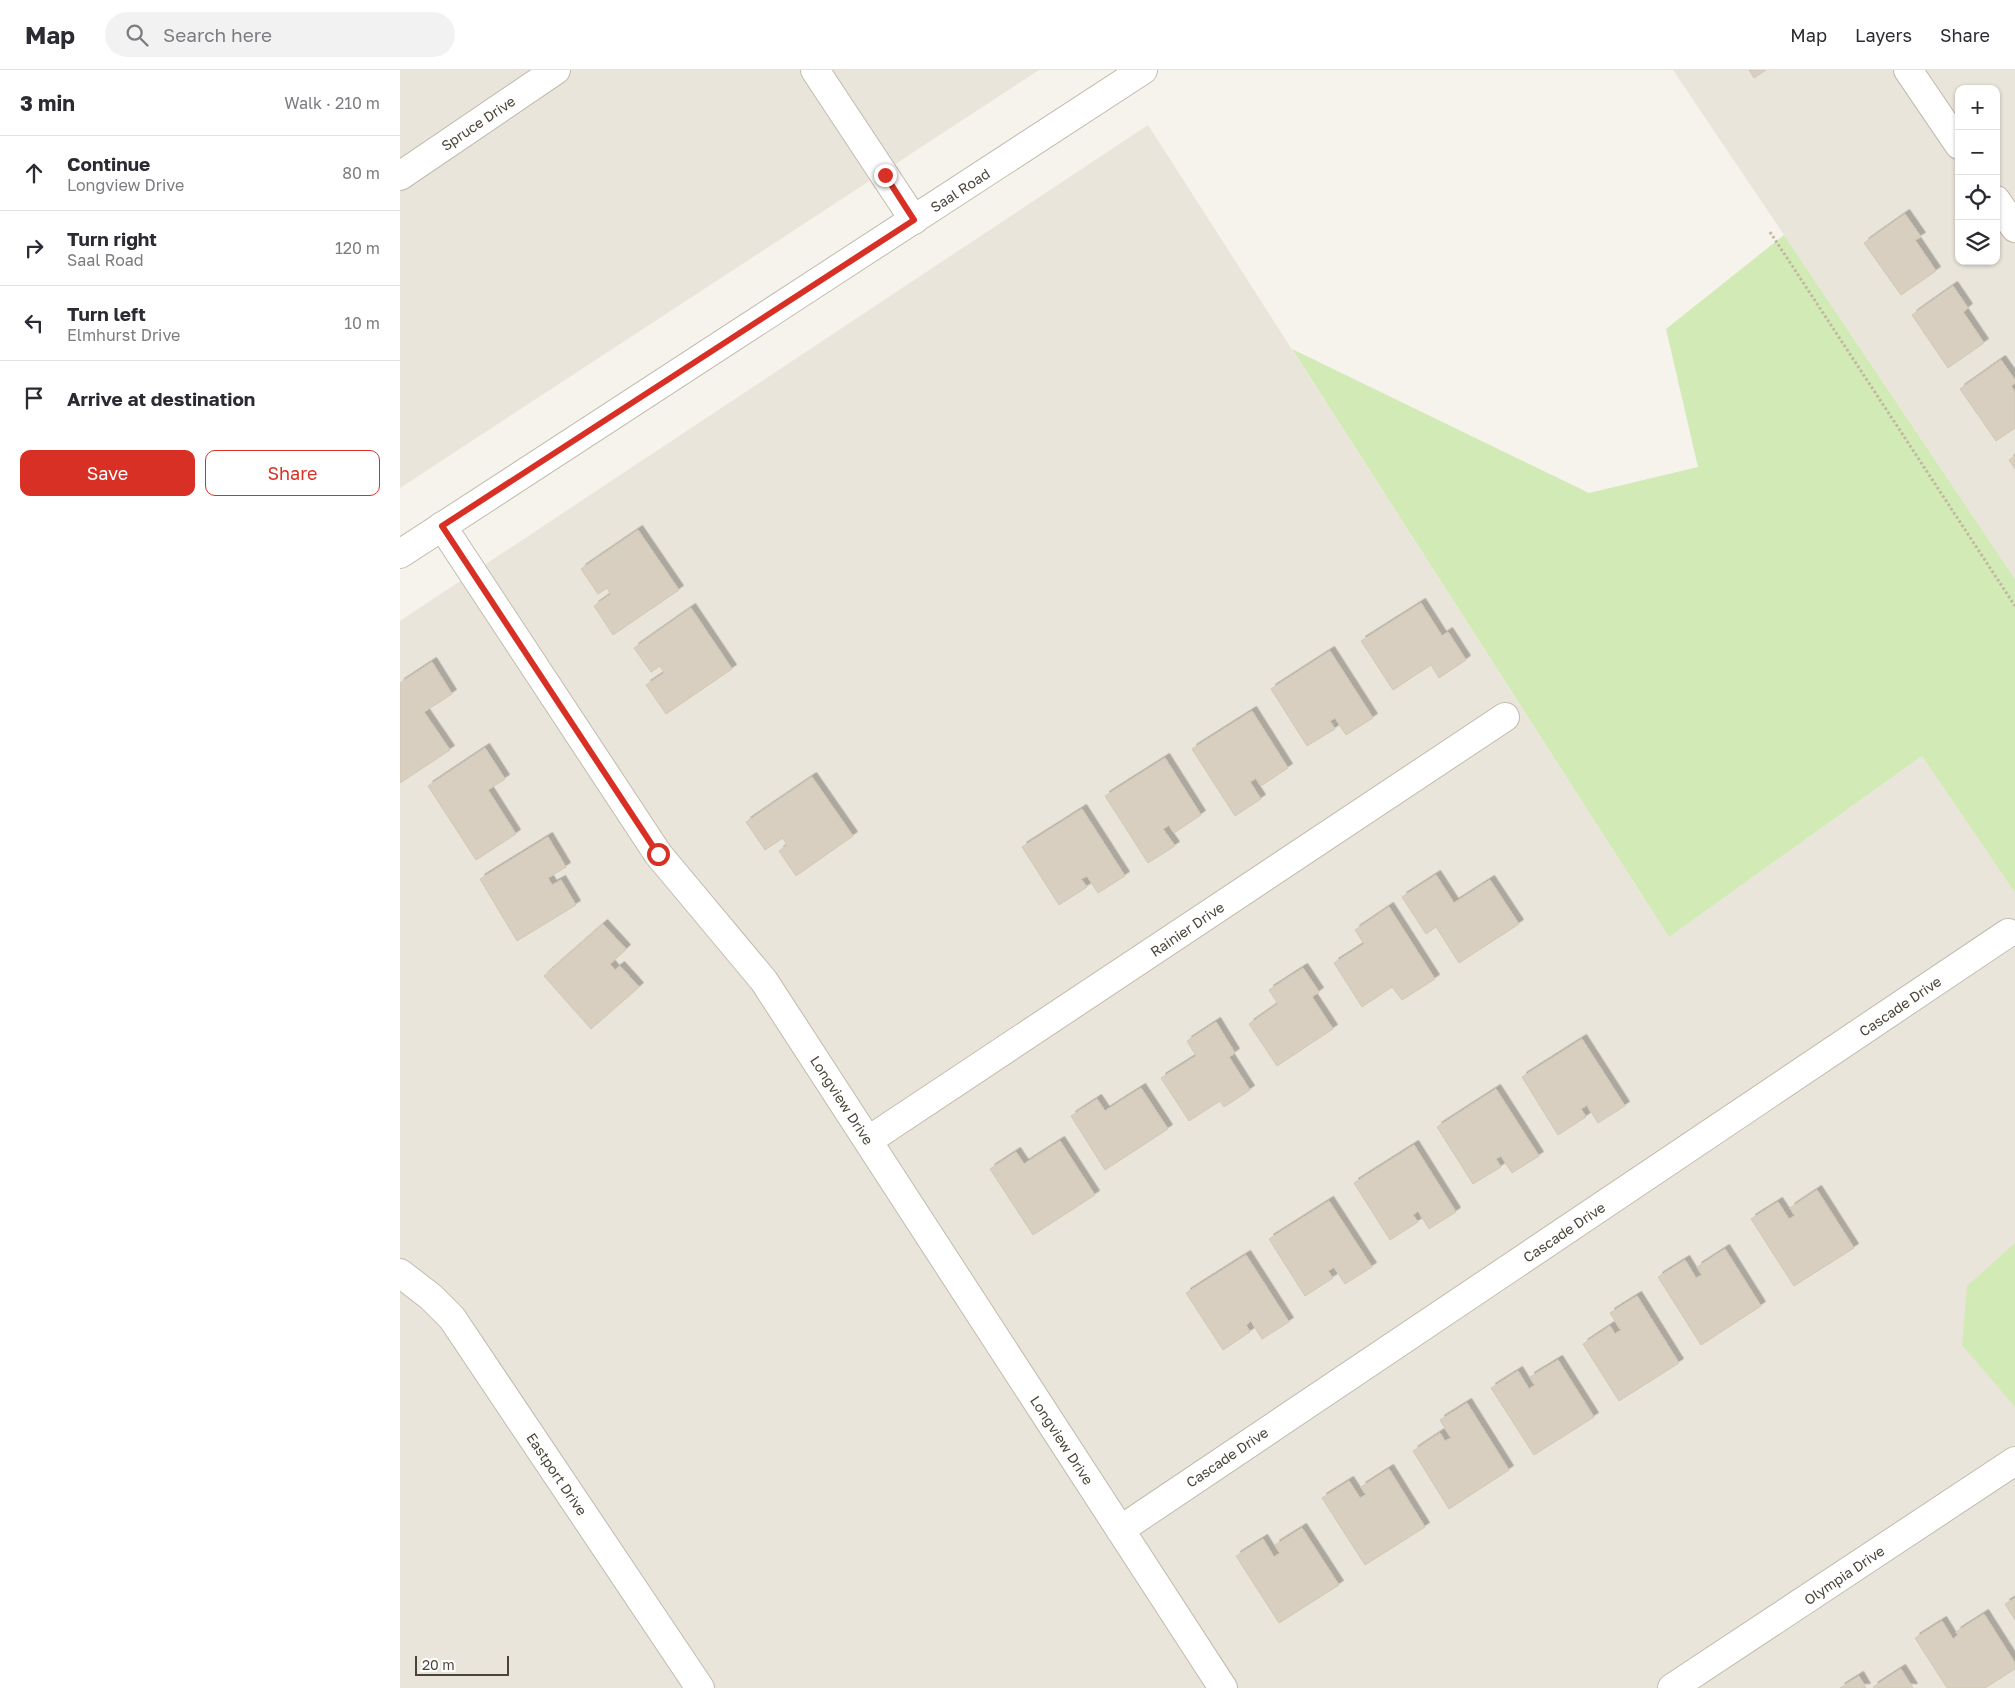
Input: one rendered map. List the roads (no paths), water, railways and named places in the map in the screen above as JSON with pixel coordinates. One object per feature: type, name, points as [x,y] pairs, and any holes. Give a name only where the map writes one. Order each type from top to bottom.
[{"type":"street","name":"Spruce Drive","points":[[400,176],[556,70]]},
{"type":"street","points":[[815,70],[914,220]]},
{"type":"street","name":"Saal Road","points":[[400,554],[1143,70]]},
{"type":"street","points":[[1908,70],[1955,139]]},
{"type":"street","name":"Longview Drive","points":[[442,526],[658,854],[764,981],[1223,1688]]},
{"type":"street","name":"Rainier Drive","points":[[869,1140],[1505,717]]},
{"type":"street","name":"Cascade Drive","points":[[1120,1530],[2008,933]]},
{"type":"street","name":"Eastport Drive","points":[[400,1272],[431,1297],[452,1318],[700,1688]]},
{"type":"street","name":"Olympia Drive","points":[[1672,1688],[2015,1461]]}]
